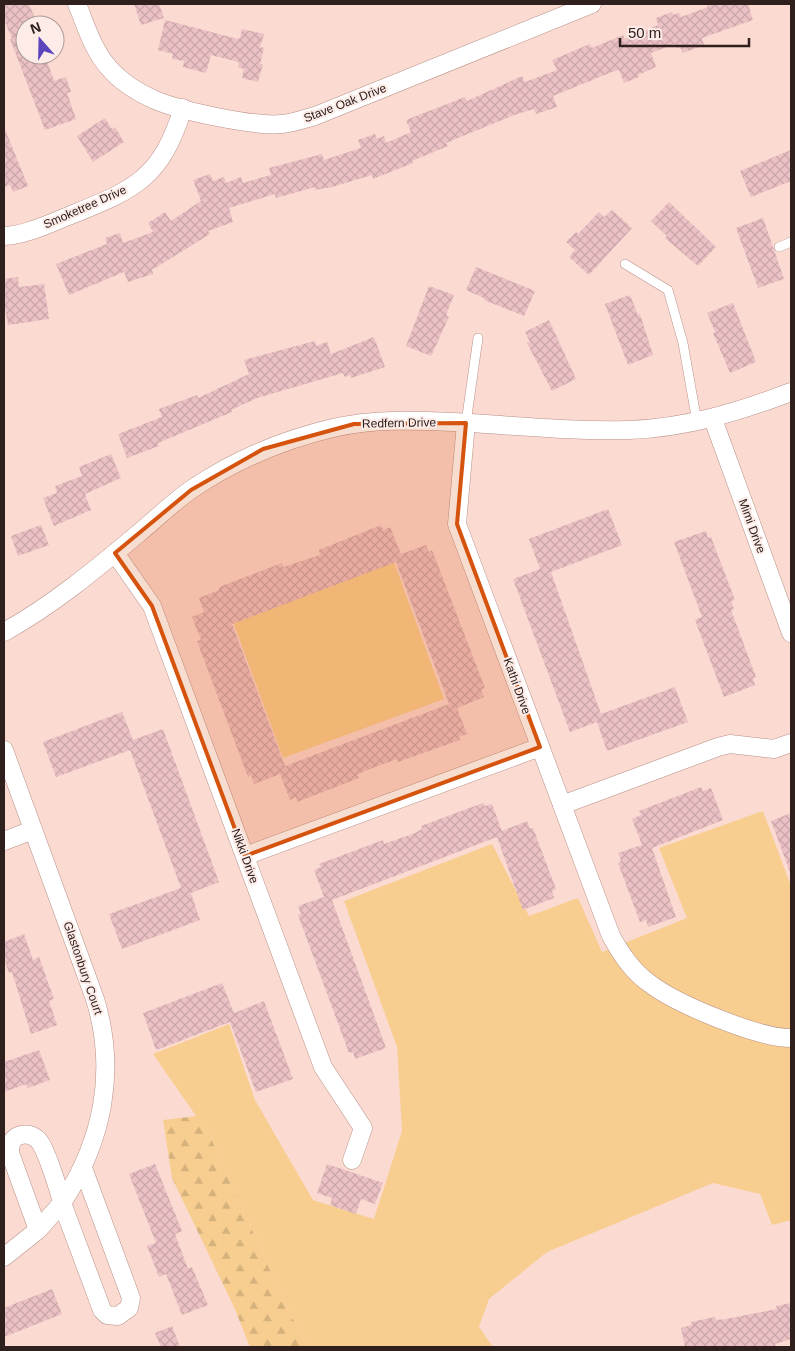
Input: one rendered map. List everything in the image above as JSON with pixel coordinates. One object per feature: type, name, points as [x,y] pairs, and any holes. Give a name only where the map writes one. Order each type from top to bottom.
[{"type":"street","name":"Stave Oak Drive","points":[[77,4],[90,39],[109,68],[127,85],[156,100],[253,124],[281,124],[315,116],[592,4]]},
{"type":"street","name":"Smoketree Drive","points":[[4,236],[39,228],[126,191],[151,171],[166,153],[174,139],[183,108]]},
{"type":"street","name":"Redfern Drive","points":[[4,632],[44,607],[115,553],[191,490],[263,449],[300,436],[354,424],[417,421],[616,430],[656,428],[705,420],[791,392]]},
{"type":"street","name":"Mimi Drive","points":[[705,420],[791,633]]},
{"type":"street","name":"Kathi Drive","points":[[466,423],[457,524],[615,942],[627,961],[640,975],[674,999],[754,1032],[791,1038]]},
{"type":"street","name":"Nikki Drive","points":[[115,553],[152,606],[323,1067],[363,1128],[352,1160]]},
{"type":"street","points":[[562,804],[718,747],[730,744],[774,749],[791,743]]},
{"type":"street","points":[[245,856],[540,747]]},
{"type":"street","name":"Glastonbury Court","points":[[4,750],[8,775],[33,830],[95,999],[104,1035],[106,1070],[102,1115],[83,1168],[62,1203],[38,1230],[4,1257]]},
{"type":"street","points":[[4,841],[33,830]]},
{"type":"street","points":[[38,1230],[10,1153],[15,1137],[30,1135],[38,1140],[102,1310],[114,1317],[125,1314],[130,1304],[130,1296],[83,1168]]},
{"type":"lane","points":[[779,247],[791,242]]},
{"type":"lane","points":[[625,264],[668,290],[705,420]]},
{"type":"lane","points":[[466,423],[478,338]]},
{"type":"highlighted area","points":[[466,423],[457,524],[540,747],[245,856],[152,606],[115,553],[191,490],[263,449],[354,424]]},
{"type":"green space","points":[[394,562],[444,699],[283,758],[233,622]]},
{"type":"green space","points":[[763,811],[791,886],[791,1220],[772,1225],[760,1194],[713,1183],[547,1252],[489,1299],[479,1327],[493,1347],[309,1347],[288,1310],[210,1136],[153,1054],[229,1024],[255,1100],[313,1200],[374,1219],[402,1131],[397,1047],[344,901],[492,844],[529,916],[578,898],[602,952],[687,918],[659,848]]},
{"type":"green space","points":[[197,1116],[210,1136],[288,1310],[309,1347],[250,1347],[234,1307],[172,1178],[163,1120]]},
{"type":"building","points":[[4,4],[29,4],[34,15],[15,15],[15,52],[10,39],[12,39],[4,19]]},
{"type":"building","points":[[134,4],[159,4],[164,18],[141,25]]},
{"type":"building","points":[[706,4],[748,4],[753,20],[702,38],[704,45],[683,53],[680,47],[677,48],[675,44],[651,53],[656,67],[638,75],[639,77],[624,83],[619,70],[612,72],[553,96],[557,107],[536,114],[534,109],[514,115],[446,143],[448,146],[373,179],[372,175],[332,187],[315,190],[315,187],[276,198],[275,194],[229,208],[233,222],[208,231],[210,234],[152,270],[153,274],[128,282],[124,272],[69,295],[56,264],[107,244],[105,238],[120,233],[123,243],[153,232],[148,223],[165,212],[171,221],[201,201],[193,180],[210,174],[213,181],[224,177],[226,183],[241,177],[243,183],[271,175],[269,168],[322,154],[324,160],[361,148],[358,140],[375,134],[377,139],[384,136],[386,143],[411,132],[406,120],[465,97],[467,101],[522,76],[525,82],[557,70],[552,60],[590,44],[592,48],[623,35],[625,39],[658,25],[656,18],[672,12],[673,15],[679,13],[681,17],[708,7]]},
{"type":"building","points":[[165,20],[238,39],[242,29],[264,34],[260,47],[264,48],[260,64],[263,64],[258,82],[242,78],[244,69],[238,67],[239,62],[211,55],[206,73],[183,67],[184,61],[172,59],[173,54],[158,50]]},
{"type":"building","points":[[20,65],[48,65],[54,81],[66,77],[71,92],[67,93],[76,119],[45,130]]},
{"type":"building","points":[[105,118],[112,129],[115,127],[124,142],[93,162],[77,136]]},
{"type":"building","points":[[4,127],[28,186],[13,192],[10,185],[4,187]]},
{"type":"building","points":[[791,150],[791,181],[751,197],[740,171]]},
{"type":"building","points":[[669,202],[716,247],[698,266],[665,238],[667,236],[651,221]]},
{"type":"building","points":[[612,210],[632,228],[589,275],[569,257],[575,250],[566,242],[576,232],[578,234],[599,212],[604,217]]},
{"type":"building","points":[[763,218],[784,279],[758,288],[736,228]]},
{"type":"building","points":[[476,267],[535,291],[524,316],[484,300],[484,298],[466,290]]},
{"type":"building","points":[[18,277],[19,287],[44,284],[49,319],[8,325],[4,302],[4,279]]},
{"type":"building","points":[[429,286],[454,295],[446,315],[449,317],[431,356],[406,346]]},
{"type":"building","points":[[630,295],[638,315],[640,314],[653,355],[628,365],[605,304]]},
{"type":"building","points":[[733,303],[756,362],[730,373],[713,333],[715,332],[707,313]]},
{"type":"building","points":[[549,320],[576,379],[552,391],[527,343],[530,342],[525,332]]},
{"type":"building","points":[[374,337],[385,367],[351,378],[350,375],[345,377],[343,373],[257,398],[231,410],[232,412],[158,443],[159,446],[127,458],[118,434],[162,417],[159,409],[197,395],[198,398],[249,374],[244,360],[315,341],[316,346],[327,342],[331,354]]},
{"type":"building","points":[[111,454],[121,478],[85,494],[91,510],[54,526],[43,498],[57,493],[55,486],[82,476],[79,467]]},
{"type":"building","points":[[608,509],[622,545],[551,572],[601,714],[675,687],[688,722],[607,751],[597,722],[570,732],[513,579],[540,569],[529,539]]},
{"type":"building","points":[[41,525],[49,545],[18,556],[11,536]]},
{"type":"building","points":[[381,525],[383,530],[390,527],[401,554],[426,545],[429,552],[432,550],[485,688],[481,690],[484,697],[457,708],[467,734],[459,737],[460,740],[398,762],[397,759],[367,770],[357,775],[359,778],[297,802],[296,797],[290,800],[280,774],[254,784],[251,775],[248,777],[197,641],[201,640],[192,617],[204,612],[199,598],[219,590],[219,587],[282,563],[283,567],[320,555],[319,550]],"holes":[[[396,562],[449,704],[285,766],[232,624]]]},
{"type":"building","points":[[706,531],[708,538],[711,537],[735,600],[731,601],[734,609],[731,610],[756,677],[753,678],[755,685],[724,697],[695,620],[702,617],[674,542]]},
{"type":"building","points":[[122,712],[133,740],[163,729],[219,882],[191,893],[200,920],[122,949],[109,914],[181,888],[130,750],[56,777],[43,742]]},
{"type":"building","points":[[701,787],[703,791],[711,788],[723,820],[652,848],[676,917],[648,927],[646,920],[640,922],[618,863],[621,861],[618,853],[642,845],[632,819],[641,815],[639,811]]},
{"type":"building","points":[[483,803],[484,806],[492,804],[502,831],[527,821],[530,829],[533,828],[556,889],[552,891],[554,898],[523,910],[497,837],[332,900],[386,1048],[355,1059],[353,1052],[349,1053],[298,915],[301,914],[298,906],[324,897],[314,870],[321,867],[319,864],[383,840],[384,844],[415,833],[422,829],[421,826]]},
{"type":"building","points":[[791,813],[791,872],[790,872],[771,821]]},
{"type":"building","points":[[24,934],[33,960],[39,957],[54,999],[49,1001],[57,1025],[31,1034],[12,972],[9,973],[4,959],[4,942]]},
{"type":"building","points":[[222,983],[234,1013],[264,1001],[293,1079],[256,1092],[230,1022],[156,1050],[143,1013]]},
{"type":"building","points":[[39,1050],[50,1080],[28,1088],[26,1084],[4,1092],[4,1062]]},
{"type":"building","points":[[155,1164],[182,1231],[175,1234],[188,1269],[192,1267],[208,1305],[182,1315],[166,1274],[159,1277],[147,1246],[156,1243],[129,1174]]},
{"type":"building","points":[[327,1164],[383,1183],[375,1204],[361,1199],[356,1214],[330,1205],[332,1198],[317,1193]]},
{"type":"building","points":[[52,1289],[62,1314],[4,1337],[4,1308]]},
{"type":"building","points":[[791,1303],[791,1339],[775,1344],[776,1347],[685,1347],[681,1328],[692,1325],[691,1322],[715,1317],[716,1320],[726,1319],[777,1309],[776,1306]]},
{"type":"building","points":[[172,1326],[180,1347],[161,1347],[155,1333]]}]
